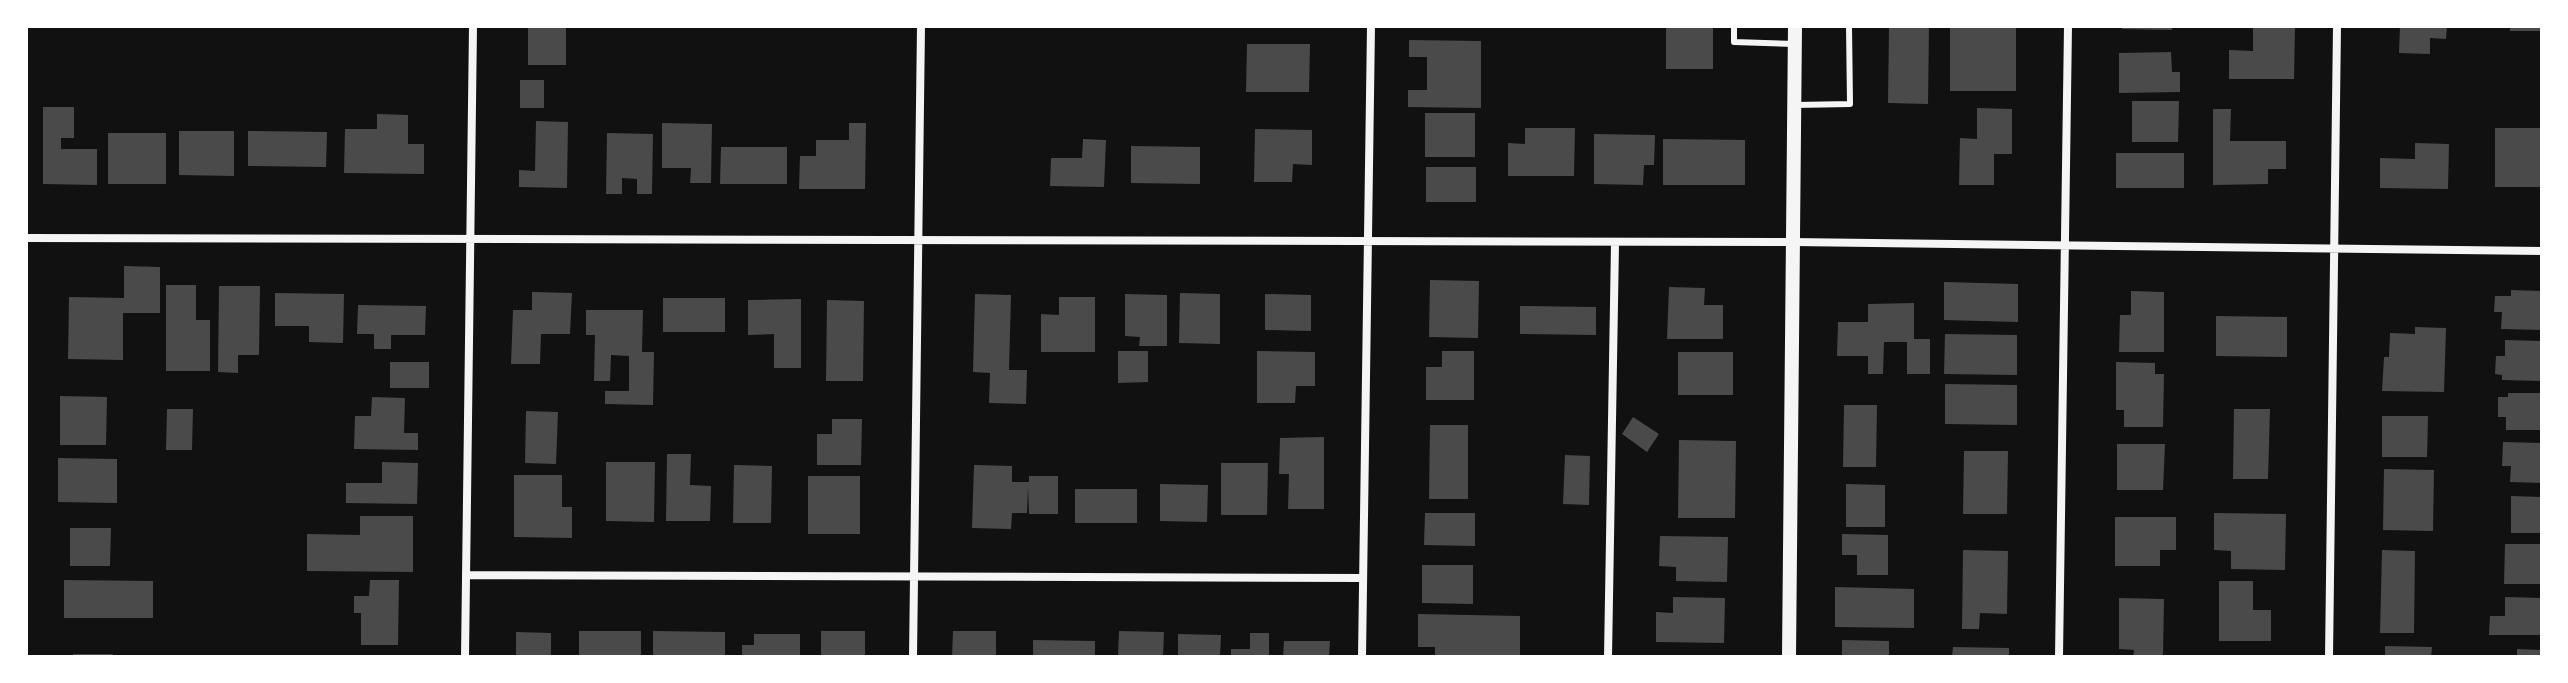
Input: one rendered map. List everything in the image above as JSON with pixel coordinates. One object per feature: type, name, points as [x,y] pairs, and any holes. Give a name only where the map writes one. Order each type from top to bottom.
[{"type":"street","points":[[465,657],[473,26]]},
{"type":"street","points":[[913,657],[921,26]]},
{"type":"street","points":[[1362,657],[1371,26]]},
{"type":"street","points":[[1789,657],[1795,26]]},
{"type":"street","points":[[2059,657],[2068,26]]},
{"type":"street","points":[[2329,657],[2337,26]]},
{"type":"street","points":[[26,238],[1615,244],[1792,242],[2542,251]]},
{"type":"street","points":[[1608,657],[1615,244]]},
{"type":"street","points":[[466,575],[1363,578]]},
{"type":"lane","points":[[1734,26],[1734,42],[1795,44]]},
{"type":"lane","points":[[1794,105],[1850,104],[1849,26]]},
{"type":"building","points":[[528,26],[566,26],[566,65],[528,65]]},
{"type":"building","points":[[1666,26],[1713,26],[1713,69],[1666,69]]},
{"type":"building","points":[[1889,26],[1929,26],[1928,104],[1888,103]]},
{"type":"building","points":[[2122,26],[2172,26],[2172,30],[2122,29]]},
{"type":"building","points":[[2253,26],[2295,26],[2294,79],[2229,79],[2229,50],[2253,51]]},
{"type":"building","points":[[2400,26],[2447,26],[2446,39],[2430,38],[2430,54],[2399,53]]},
{"type":"building","points":[[2510,26],[2542,26],[2542,31],[2510,31]]},
{"type":"building","points":[[1950,27],[2016,27],[2016,91],[1950,91]]},
{"type":"building","points":[[1409,40],[1481,41],[1481,108],[1408,107],[1408,90],[1427,90],[1427,57],[1409,57]]},
{"type":"building","points":[[1247,44],[1310,44],[1309,92],[1246,92]]},
{"type":"building","points":[[2171,52],[2172,72],[2180,72],[2180,92],[2119,93],[2119,53]]},
{"type":"building","points":[[520,80],[544,80],[544,108],[520,108]]},
{"type":"building","points":[[2132,101],[2179,101],[2178,142],[2132,142]]},
{"type":"building","points":[[43,107],[74,107],[74,138],[61,138],[61,149],[97,149],[97,185],[43,184]]},
{"type":"building","points":[[1977,108],[2012,109],[2012,154],[1994,154],[1994,185],[1959,185],[1960,138],[1977,139]]},
{"type":"building","points":[[2213,109],[2231,109],[2230,141],[2286,141],[2286,169],[2268,169],[2268,184],[2213,185]]},
{"type":"building","points":[[1425,113],[1475,113],[1475,157],[1425,157]]},
{"type":"building","points":[[377,114],[408,115],[408,144],[424,144],[424,174],[344,173],[345,129],[377,129]]},
{"type":"building","points":[[536,121],[568,122],[567,188],[519,187],[519,170],[535,171]]},
{"type":"building","points":[[662,123],[712,124],[711,183],[690,183],[691,168],[662,168]]},
{"type":"building","points":[[849,123],[866,123],[865,189],[799,189],[800,156],[816,156],[816,140],[849,140]]},
{"type":"building","points":[[1525,128],[1575,128],[1574,176],[1508,176],[1508,143],[1525,144]]},
{"type":"building","points":[[2495,128],[2542,128],[2542,187],[2495,187]]},
{"type":"building","points":[[1255,129],[1312,130],[1312,165],[1293,164],[1292,182],[1254,182]]},
{"type":"building","points":[[179,131],[234,131],[234,176],[179,175]]},
{"type":"building","points":[[248,131],[327,132],[326,167],[248,166]]},
{"type":"building","points":[[108,133],[166,133],[166,184],[108,184]]},
{"type":"building","points":[[607,133],[653,134],[652,194],[637,194],[637,179],[622,178],[622,194],[606,194]]},
{"type":"building","points":[[1594,134],[1655,135],[1654,165],[1644,165],[1643,185],[1594,184]]},
{"type":"building","points":[[1083,139],[1106,140],[1104,187],[1050,186],[1051,158],[1082,158]]},
{"type":"building","points":[[1663,139],[1745,140],[1745,185],[1663,185]]},
{"type":"building","points":[[2415,143],[2449,144],[2448,189],[2380,188],[2380,158],[2415,159]]},
{"type":"building","points":[[1131,146],[1200,147],[1200,184],[1131,183]]},
{"type":"building","points":[[721,147],[787,147],[787,184],[720,184]]},
{"type":"building","points":[[2116,153],[2184,153],[2184,188],[2116,188]]},
{"type":"building","points":[[1426,167],[1476,167],[1476,202],[1426,202]]},
{"type":"building","points":[[124,266],[160,267],[160,313],[123,313],[123,360],[68,359],[69,297],[124,298]]},
{"type":"building","points":[[1430,280],[1479,281],[1478,338],[1429,337]]},
{"type":"building","points":[[1944,282],[2018,284],[2018,322],[1944,320]]},
{"type":"building","points":[[166,285],[196,285],[196,320],[210,320],[210,371],[166,371]]},
{"type":"building","points":[[219,286],[260,286],[259,355],[238,355],[238,373],[218,372]]},
{"type":"building","points":[[1669,287],[1705,288],[1704,305],[1723,305],[1723,339],[1667,339]]},
{"type":"building","points":[[2511,290],[2542,291],[2542,330],[2501,329],[2502,312],[2494,312],[2495,296],[2511,296]]},
{"type":"building","points":[[2131,291],[2164,292],[2164,352],[2119,352],[2120,315],[2131,315]]},
{"type":"building","points":[[532,292],[572,293],[570,334],[541,334],[540,364],[511,364],[513,310],[532,310]]},
{"type":"building","points":[[275,293],[344,294],[343,343],[309,342],[309,326],[275,326]]},
{"type":"building","points":[[1180,293],[1220,294],[1220,344],[1179,343]]},
{"type":"building","points":[[975,294],[1011,295],[1009,370],[1027,370],[1026,404],[989,403],[990,373],[973,372]]},
{"type":"building","points":[[1125,294],[1167,295],[1167,346],[1139,346],[1140,337],[1125,336]]},
{"type":"building","points":[[1265,294],[1311,295],[1311,331],[1265,330]]},
{"type":"building","points":[[1059,297],[1095,297],[1095,352],[1041,352],[1041,314],[1059,315]]},
{"type":"building","points":[[663,298],[725,298],[725,332],[663,332]]},
{"type":"building","points":[[801,299],[801,368],[774,368],[774,334],[748,335],[748,300]]},
{"type":"building","points":[[827,300],[864,301],[863,381],[826,381]]},
{"type":"building","points":[[1914,303],[1914,339],[1930,339],[1930,374],[1907,374],[1907,342],[1884,342],[1883,374],[1868,374],[1868,356],[1837,356],[1838,322],[1868,322],[1868,304]]},
{"type":"building","points":[[358,305],[426,306],[425,335],[391,335],[391,349],[374,349],[374,334],[357,334]]},
{"type":"building","points":[[1520,306],[1596,307],[1596,335],[1520,334]]},
{"type":"building","points":[[586,310],[643,310],[642,352],[654,352],[653,405],[605,404],[605,391],[629,391],[629,356],[611,355],[610,381],[594,381],[595,335],[586,335]]},
{"type":"building","points":[[2216,316],[2287,317],[2287,357],[2216,356]]},
{"type":"building","points":[[2415,327],[2446,328],[2444,392],[2382,391],[2384,357],[2389,357],[2390,333],[2415,334]]},
{"type":"building","points":[[1945,334],[2017,335],[2017,375],[1944,374]]},
{"type":"building","points":[[2505,340],[2542,341],[2542,381],[2502,380],[2502,375],[2495,374],[2496,356],[2505,356]]},
{"type":"building","points":[[1118,351],[1148,351],[1148,382],[1118,383]]},
{"type":"building","points":[[1257,351],[1315,352],[1315,386],[1296,386],[1295,403],[1257,403]]},
{"type":"building","points":[[1442,351],[1474,351],[1474,400],[1426,400],[1426,367],[1442,367]]},
{"type":"building","points":[[1678,352],[1733,352],[1733,395],[1678,395]]},
{"type":"building","points":[[390,362],[429,362],[429,388],[390,388]]},
{"type":"building","points":[[2116,362],[2155,363],[2155,374],[2164,374],[2163,427],[2124,427],[2124,410],[2116,410]]},
{"type":"building","points":[[1945,384],[2017,385],[2017,425],[1945,424]]},
{"type":"building","points":[[2508,393],[2542,393],[2542,430],[2506,430],[2506,417],[2498,417],[2498,397],[2508,397]]},
{"type":"building","points":[[60,396],[107,397],[106,445],[60,445]]},
{"type":"building","points":[[372,397],[405,398],[404,433],[418,433],[418,450],[354,449],[355,416],[371,416]]},
{"type":"building","points":[[1844,405],[1877,405],[1876,467],[1843,467]]},
{"type":"building","points":[[167,409],[193,409],[192,450],[166,450]]},
{"type":"building","points":[[2234,409],[2270,409],[2268,479],[2233,479]]},
{"type":"building","points":[[526,411],[558,412],[556,464],[525,463]]},
{"type":"building","points":[[2382,416],[2428,416],[2427,457],[2382,457]]},
{"type":"building","points":[[1633,417],[1659,434],[1647,452],[1622,434]]},
{"type":"building","points":[[832,419],[862,419],[861,465],[817,465],[817,434],[832,434]]},
{"type":"building","points":[[1430,425],[1468,425],[1468,499],[1429,499]]},
{"type":"building","points":[[1324,437],[1324,509],[1288,509],[1289,474],[1279,474],[1280,438]]},
{"type":"building","points":[[1679,440],[1736,441],[1735,518],[1678,518]]},
{"type":"building","points":[[2503,442],[2542,443],[2542,483],[2510,482],[2511,466],[2502,466]]},
{"type":"building","points":[[2117,444],[2165,444],[2163,490],[2117,490]]},
{"type":"building","points":[[1964,451],[2008,451],[2007,514],[1963,514]]},
{"type":"building","points":[[667,454],[691,454],[690,485],[711,486],[710,521],[666,521]]},
{"type":"building","points":[[1565,455],[1590,456],[1589,505],[1563,504]]},
{"type":"building","points":[[58,458],[117,459],[117,503],[58,502]]},
{"type":"building","points":[[382,462],[418,463],[417,504],[346,503],[346,483],[382,483]]},
{"type":"building","points":[[606,462],[655,462],[654,522],[606,521]]},
{"type":"building","points":[[1221,463],[1268,463],[1267,515],[1221,515]]},
{"type":"building","points":[[734,465],[772,466],[771,523],[733,523]]},
{"type":"building","points":[[974,465],[1012,466],[1012,482],[1029,482],[1029,476],[1058,476],[1058,514],[1029,514],[1028,487],[1027,513],[1012,513],[1011,529],[972,528]]},
{"type":"building","points":[[2384,469],[2434,470],[2433,531],[2383,530]]},
{"type":"building","points":[[514,475],[562,475],[562,507],[572,507],[572,538],[514,537]]},
{"type":"building","points":[[808,476],[860,476],[860,534],[808,534]]},
{"type":"building","points":[[1160,484],[1208,485],[1207,522],[1160,521]]},
{"type":"building","points":[[1846,484],[1885,485],[1885,527],[1846,527]]},
{"type":"building","points":[[1075,489],[1137,489],[1137,523],[1075,523]]},
{"type":"building","points":[[2511,496],[2542,497],[2542,533],[2511,533]]},
{"type":"building","points":[[1425,513],[1475,513],[1475,546],[1424,545]]},
{"type":"building","points":[[2214,513],[2286,514],[2285,570],[2231,569],[2231,551],[2214,550]]},
{"type":"building","points":[[360,516],[413,516],[413,572],[307,571],[307,534],[360,535]]},
{"type":"building","points":[[2115,517],[2176,517],[2176,550],[2160,550],[2160,566],[2115,566]]},
{"type":"building","points":[[70,528],[111,528],[110,566],[70,566]]},
{"type":"building","points":[[1842,534],[1888,535],[1888,575],[1857,575],[1857,555],[1842,555]]},
{"type":"building","points":[[1660,536],[1728,537],[1727,582],[1676,581],[1676,567],[1659,566]]},
{"type":"building","points":[[2505,544],[2542,544],[2542,584],[2504,584]]},
{"type":"building","points":[[1963,550],[2008,551],[2007,614],[1980,613],[1979,629],[1962,629]]},
{"type":"building","points":[[2382,550],[2415,551],[2414,633],[2380,633]]},
{"type":"building","points":[[1422,565],[1473,565],[1473,604],[1422,603]]},
{"type":"building","points":[[64,580],[153,581],[153,618],[64,618]]},
{"type":"building","points":[[370,580],[399,580],[398,645],[361,645],[361,613],[354,613],[354,596],[369,596]]},
{"type":"building","points":[[2219,581],[2253,581],[2253,610],[2271,610],[2271,641],[2219,641]]},
{"type":"building","points":[[1835,587],[1914,589],[1914,628],[1835,627]]},
{"type":"building","points":[[1673,597],[1725,598],[1724,643],[1656,642],[1656,612],[1673,613]]},
{"type":"building","points":[[2505,597],[2542,598],[2542,635],[2489,635],[2490,616],[2505,616]]},
{"type":"building","points":[[2119,598],[2164,599],[2163,657],[2133,657],[2134,650],[2119,649]]},
{"type":"building","points":[[1418,614],[1520,616],[1520,657],[1435,657],[1435,647],[1418,647]]},
{"type":"building","points":[[579,631],[641,631],[641,657],[579,657]]},
{"type":"building","points":[[653,631],[725,632],[725,657],[653,657]]},
{"type":"building","points":[[821,631],[865,631],[865,657],[821,657]]},
{"type":"building","points":[[953,631],[996,631],[996,657],[952,657]]},
{"type":"building","points":[[1119,631],[1164,632],[1163,657],[1118,657]]},
{"type":"building","points":[[516,632],[551,633],[551,657],[516,657]]},
{"type":"building","points":[[1250,633],[1269,633],[1269,657],[1231,657],[1231,649],[1250,649]]},
{"type":"building","points":[[754,634],[800,634],[800,657],[742,657],[742,645],[754,645]]},
{"type":"building","points":[[1178,634],[1221,635],[1220,657],[1178,657]]},
{"type":"building","points":[[1033,640],[1095,641],[1095,657],[1033,657]]},
{"type":"building","points":[[1842,640],[1889,641],[1889,657],[1842,657]]},
{"type":"building","points":[[1284,641],[1330,641],[1329,657],[1283,657]]},
{"type":"building","points":[[2385,646],[2432,647],[2431,657],[2385,657]]},
{"type":"building","points":[[1953,647],[2009,648],[2009,657],[1952,657]]},
{"type":"building","points":[[2517,649],[2542,650],[2542,657],[2517,657]]},
{"type":"building","points":[[73,654],[113,654],[113,657],[73,657]]}]
